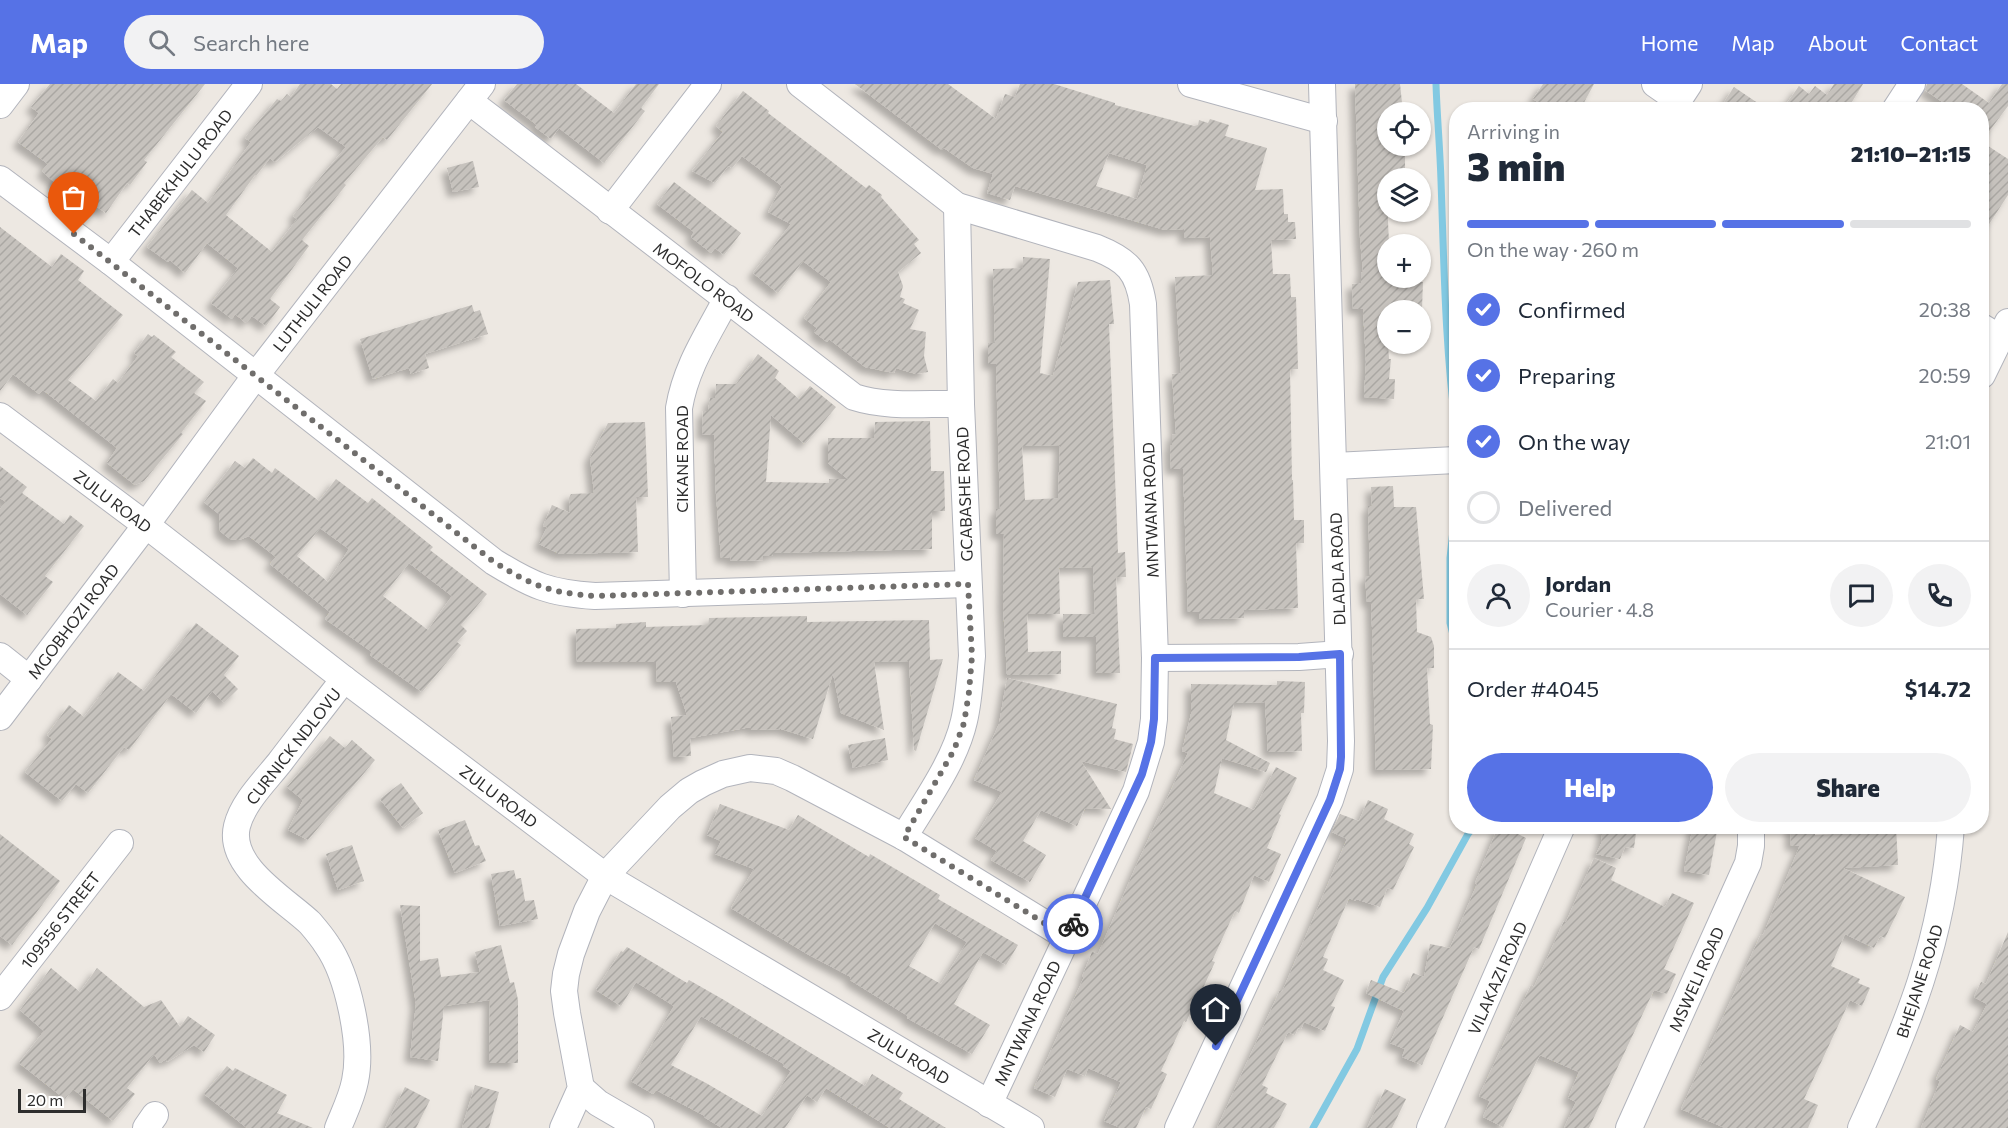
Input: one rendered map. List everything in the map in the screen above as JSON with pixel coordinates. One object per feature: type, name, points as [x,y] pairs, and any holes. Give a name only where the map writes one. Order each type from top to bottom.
[{"type":"street","points":[[0,105],[16,84]]},
{"type":"street","name":"THABEKHULU ROAD","points":[[111,262],[249,84]]},
{"type":"street","points":[[610,211],[708,84]]},
{"type":"street","name":"MNTWANA ROAD","points":[[800,84],[957,206],[1118,257],[1130,267],[1137,278],[1143,304],[1155,658],[1154,719],[1151,742],[1142,774],[988,1104]]},
{"type":"street","points":[[1191,84],[1324,121]]},
{"type":"street","name":"DLADLA ROAD","points":[[1178,1128],[1330,800],[1337,780],[1341,757],[1340,654],[1331,430],[1322,84]]},
{"type":"street","points":[[1655,84],[1680,98]]},
{"type":"street","points":[[1900,102],[1912,84]]},
{"type":"street","name":"MOFOLO ROAD","points":[[476,92],[610,211],[728,298],[854,397],[869,402],[961,404]]},
{"type":"street","name":"LUTHULI ROAD","points":[[146,525],[256,375],[476,92]]},
{"type":"street","points":[[0,179],[111,262],[494,562],[534,585],[570,594],[683,594],[968,584]]},
{"type":"street","name":"GCABASHE ROAD","points":[[904,837],[954,750],[964,723],[969,692],[972,656],[961,404],[957,206]]},
{"type":"street","name":"CIKANE ROAD","points":[[683,594],[680,408],[683,385],[690,367],[728,298]]},
{"type":"street","points":[[1989,352],[1996,329]]},
{"type":"street","name":"ZULU ROAD","points":[[0,416],[605,876],[1031,1128]]},
{"type":"street","points":[[1334,466],[1449,460]]},
{"type":"street","name":"MGOBHOZI ROAD","points":[[0,717],[146,525]]},
{"type":"street","points":[[1155,658],[1288,657],[1340,654]]},
{"type":"street","points":[[0,656],[29,679]]},
{"type":"street","name":"CURNICK NDLOVU","points":[[338,1128],[355,1080],[357,1057],[352,1012],[342,974],[328,946],[311,924],[257,878],[245,862],[237,844],[237,828],[250,799],[345,679]]},
{"type":"street","points":[[641,1128],[598,1103],[582,1088],[564,992],[566,974],[571,954],[588,911],[605,876],[670,807],[689,791],[723,774],[750,768],[776,771],[792,778],[904,837],[1067,937]]},
{"type":"street","name":"VILAKAZI ROAD","points":[[1434,1127],[1559,834]]},
{"type":"street","name":"MSWELI ROAD","points":[[1629,1128],[1748,862],[1751,834]]},
{"type":"street","name":"BHEJANE ROAD","points":[[1861,1128],[1896,1051],[1919,991],[1941,908],[1951,834]]},
{"type":"street","name":"109556 STREET","points":[[0,997],[120,843]]},
{"type":"street","points":[[563,1128],[582,1088]]},
{"type":"building","points":[[50,84],[205,84],[144,160],[147,162],[130,185],[127,183],[106,213],[69,188],[65,192],[42,171],[48,164],[18,142],[39,113],[31,107]]},
{"type":"building","points":[[300,84],[331,84],[337,89],[341,84],[432,84],[387,140],[383,137],[344,183],[346,185],[302,240],[309,246],[270,299],[280,307],[266,326],[252,316],[246,323],[235,314],[232,319],[211,303],[238,268],[207,243],[185,273],[170,260],[168,262],[147,247],[192,190],[208,203],[251,142],[245,138],[277,99],[281,101],[287,94],[291,97]],"holes":[[[318,127],[346,147],[310,190],[312,192],[293,216],[297,219],[272,252],[226,215],[270,158],[275,162]]]},
{"type":"building","points":[[517,84],[576,84],[614,113],[636,84],[659,84],[641,108],[645,111],[604,163],[559,128],[551,139],[535,127],[537,125],[504,100]]},
{"type":"building","points":[[855,84],[948,84],[996,119],[1005,94],[1015,97],[1020,84],[1054,84],[1115,103],[1115,105],[1194,126],[1198,125],[1199,120],[1208,123],[1210,119],[1229,125],[1225,136],[1267,148],[1255,190],[1283,189],[1284,214],[1288,214],[1288,222],[1295,222],[1296,239],[1271,240],[1273,274],[1290,274],[1291,297],[1296,297],[1298,369],[1290,369],[1292,480],[1294,520],[1304,520],[1304,543],[1296,543],[1298,608],[1244,610],[1244,618],[1199,619],[1199,612],[1188,612],[1183,469],[1171,469],[1170,445],[1172,445],[1172,435],[1176,434],[1172,374],[1181,373],[1175,277],[1213,275],[1210,237],[1184,238],[1184,229],[1165,230],[1015,186],[1010,200],[987,193],[993,174],[973,168],[944,148],[942,150]],"holes":[[[1109,153],[1147,165],[1137,199],[1096,186]]]},
{"type":"building","points":[[1355,84],[1400,84],[1402,102],[1377,102],[1377,156],[1405,156],[1405,168],[1377,168],[1377,222],[1388,222],[1389,234],[1377,234],[1377,288],[1423,288],[1422,300],[1377,300],[1377,354],[1389,354],[1389,359],[1391,359],[1389,379],[1395,379],[1394,399],[1364,397],[1366,362],[1363,309],[1353,309],[1352,284],[1361,283],[1363,272]]},
{"type":"building","points":[[1543,84],[1594,84],[1584,102],[1538,102],[1533,99]]},
{"type":"building","points":[[1834,84],[1863,84],[1852,102],[1788,102],[1799,86],[1809,94],[1815,86],[1827,95]]},
{"type":"building","points":[[1927,84],[1962,84],[1988,102],[1942,102],[1925,90]]},
{"type":"building","points":[[2002,84],[2008,84],[2008,106],[1989,132],[1989,103]]},
{"type":"building","points":[[1734,87],[1756,102],[1724,102]]},
{"type":"building","points":[[743,91],[866,188],[869,185],[882,195],[881,197],[919,240],[914,244],[921,253],[898,272],[903,286],[900,297],[905,299],[903,303],[919,310],[910,329],[926,332],[924,356],[928,372],[916,374],[896,368],[894,373],[865,367],[829,339],[827,342],[814,332],[817,328],[804,318],[831,282],[803,261],[778,293],[753,273],[791,224],[768,212],[782,186],[742,156],[732,168],[728,166],[715,183],[692,171],[723,132],[716,126]]},
{"type":"building","points":[[1989,147],[2008,159],[2008,195],[1989,224]]},
{"type":"building","points":[[473,161],[479,187],[453,192],[447,168]]},
{"type":"building","points":[[674,182],[741,233],[724,255],[715,248],[711,253],[691,237],[694,232],[657,204]]},
{"type":"building","points":[[0,227],[52,267],[61,254],[84,271],[78,280],[123,315],[68,380],[96,401],[113,379],[118,383],[138,356],[134,353],[148,334],[152,337],[154,335],[176,352],[171,357],[204,382],[194,393],[206,401],[181,433],[183,434],[144,481],[135,485],[107,463],[117,448],[43,390],[39,394],[13,374],[0,391]]},
{"type":"building","points":[[1023,257],[1050,259],[1040,373],[1053,376],[1078,282],[1110,280],[1114,324],[1109,324],[1118,553],[1125,552],[1126,577],[1116,577],[1120,673],[1096,673],[1096,637],[1063,637],[1063,614],[1095,614],[1093,567],[1059,568],[1060,614],[1027,614],[1028,652],[1061,651],[1061,674],[1007,675],[1003,604],[1004,534],[996,534],[996,509],[1000,509],[996,364],[988,364],[988,343],[995,343],[993,269],[1023,268]],"holes":[[[1060,445],[1058,498],[1025,500],[1022,446]]]},
{"type":"building","points":[[472,305],[474,312],[480,310],[488,334],[425,354],[429,368],[411,374],[409,368],[373,379],[360,339]]},
{"type":"building","points":[[758,354],[779,371],[775,378],[799,399],[810,386],[836,407],[805,444],[771,415],[766,482],[829,483],[829,479],[848,479],[828,463],[828,438],[874,438],[875,422],[930,421],[931,471],[944,471],[945,511],[932,511],[932,549],[773,553],[773,556],[763,556],[763,560],[731,561],[730,557],[721,558],[714,435],[702,434],[703,411],[708,411],[710,398],[715,398],[716,384],[736,384]]},
{"type":"building","points":[[645,422],[648,497],[636,497],[638,552],[560,554],[539,544],[547,527],[543,526],[552,505],[570,513],[571,494],[594,493],[590,458],[608,423]]},
{"type":"building","points":[[253,458],[272,473],[275,468],[319,501],[336,479],[368,503],[372,498],[433,547],[430,550],[487,594],[461,625],[467,631],[457,642],[461,645],[422,692],[370,655],[372,652],[325,619],[330,612],[270,564],[276,557],[249,536],[239,540],[230,539],[220,531],[219,514],[204,502],[235,461],[245,468]],"holes":[[[320,528],[349,549],[328,582],[297,556]],[[409,563],[452,596],[428,630],[383,596]]]},
{"type":"building","points":[[0,466],[27,487],[22,493],[64,524],[70,515],[84,526],[45,576],[53,582],[27,615],[0,594],[0,509],[6,502],[0,498]]},
{"type":"building","points":[[1393,486],[1394,507],[1416,507],[1424,599],[1416,599],[1417,632],[1431,637],[1434,646],[1434,668],[1427,668],[1430,724],[1433,725],[1431,769],[1376,770],[1371,602],[1367,602],[1365,576],[1370,576],[1368,506],[1372,506],[1371,487]]},
{"type":"building","points":[[807,616],[807,622],[929,620],[930,660],[943,659],[916,751],[914,750],[909,661],[874,662],[884,730],[841,713],[833,673],[813,739],[781,729],[751,730],[751,727],[690,738],[691,756],[674,757],[671,717],[687,715],[676,682],[657,682],[656,662],[577,662],[576,629],[616,628],[616,624],[646,622],[646,627],[708,625],[709,618]]},
{"type":"building","points":[[196,623],[239,656],[224,675],[238,689],[224,703],[212,691],[196,713],[171,694],[129,750],[124,747],[88,793],[76,784],[62,801],[25,772],[52,739],[47,735],[69,705],[84,717],[118,672],[144,691]]},
{"type":"building","points":[[1007,678],[1117,704],[1112,728],[1116,729],[1114,739],[1133,744],[1126,772],[1081,761],[1111,809],[1085,808],[1077,826],[1041,810],[1023,841],[1046,855],[1030,882],[991,860],[997,851],[975,838],[1002,792],[974,780],[999,724]]},
{"type":"building","points":[[1277,681],[1305,682],[1304,713],[1301,713],[1302,751],[1268,752],[1265,702],[1234,703],[1226,740],[1270,763],[1266,772],[1222,758],[1214,793],[1254,810],[1276,767],[1297,778],[1279,814],[1281,815],[1267,848],[1281,854],[1269,882],[1254,875],[1239,913],[1235,911],[1212,961],[1215,962],[1203,988],[1186,1022],[1184,1021],[1161,1071],[1167,1074],[1151,1109],[1146,1107],[1136,1128],[1121,1128],[1104,1121],[1121,1082],[1088,1068],[1085,1076],[1067,1069],[1055,1097],[1034,1088],[1084,977],[1082,977],[1092,952],[1098,954],[1188,753],[1182,751],[1191,714],[1191,684],[1277,685]]},
{"type":"building","points":[[330,736],[345,748],[352,740],[375,760],[308,840],[288,830],[303,800],[287,787]]},
{"type":"building","points":[[885,738],[888,760],[853,768],[848,745]]},
{"type":"building","points":[[401,783],[423,813],[403,828],[380,799]]},
{"type":"building","points":[[1368,800],[1388,809],[1384,819],[1414,834],[1409,844],[1414,847],[1393,890],[1387,888],[1380,907],[1349,898],[1323,957],[1328,959],[1323,970],[1344,980],[1331,1006],[1335,1007],[1325,1031],[1304,1022],[1295,1035],[1288,1032],[1262,1085],[1268,1088],[1266,1093],[1287,1104],[1274,1128],[1217,1128],[1280,990],[1282,992],[1347,839],[1332,832],[1340,814],[1359,821]]},
{"type":"building","points":[[720,804],[789,830],[798,815],[940,895],[938,899],[1018,945],[1006,965],[983,952],[954,1004],[990,1025],[972,1054],[907,1018],[908,1016],[850,980],[851,977],[809,955],[731,908],[754,869],[715,854],[721,841],[707,835]],"holes":[[[935,923],[967,942],[941,984],[909,966]]]},
{"type":"building","points":[[465,820],[475,846],[479,845],[486,861],[455,873],[438,830]]},
{"type":"building","points":[[0,834],[60,881],[12,945],[0,936]]},
{"type":"building","points":[[1495,834],[1518,834],[1526,838],[1479,949],[1474,947],[1422,1065],[1402,1057],[1405,1049],[1390,1043],[1404,1011],[1366,993],[1371,980],[1404,993],[1413,973],[1424,977],[1430,944],[1450,948],[1477,884],[1475,883]]},
{"type":"building","points":[[1602,834],[1636,834],[1634,848],[1625,847],[1620,859],[1596,854],[1601,844]]},
{"type":"building","points":[[1691,834],[1717,834],[1709,875],[1684,871]]},
{"type":"building","points":[[1790,834],[1896,834],[1898,865],[1843,868],[1905,897],[1885,938],[1880,936],[1874,948],[1845,934],[1831,966],[1860,979],[1858,983],[1870,988],[1862,1006],[1850,1000],[1804,1099],[1818,1105],[1808,1128],[1725,1128],[1681,1109],[1761,934],[1763,935],[1800,845],[1791,846]]},
{"type":"building","points":[[352,845],[364,881],[338,890],[326,854]]},
{"type":"building","points":[[1594,858],[1616,868],[1611,880],[1665,907],[1672,893],[1694,903],[1664,969],[1676,974],[1667,994],[1654,990],[1589,1128],[1564,1128],[1576,1102],[1568,1098],[1579,1072],[1540,1055],[1503,1127],[1483,1117],[1490,1101],[1479,1096],[1531,985],[1534,987],[1564,921],[1566,922]]},
{"type":"building","points":[[514,870],[516,879],[521,878],[525,901],[534,900],[538,919],[500,926],[491,874]]},
{"type":"building","points":[[400,905],[420,906],[420,961],[438,958],[441,977],[480,972],[475,952],[501,945],[510,983],[514,982],[518,1000],[518,1063],[489,1063],[490,1000],[444,1006],[438,1061],[410,1057],[416,1004]]},
{"type":"building","points":[[2008,932],[2008,1128],[1921,1128],[1940,1081],[1936,1079],[1960,1025],[1973,1032],[1987,1004],[1974,997],[1981,982],[1986,984]]},
{"type":"building","points":[[627,947],[687,983],[689,980],[865,1086],[872,1074],[903,1093],[899,1099],[946,1128],[890,1128],[826,1088],[817,1102],[807,1095],[785,1128],[722,1128],[705,1116],[656,1090],[653,1094],[631,1081],[674,1006],[636,982],[621,1006],[596,990],[621,951],[623,952]],"holes":[[[701,1016],[784,1064],[783,1066],[791,1071],[762,1116],[671,1065]]]},
{"type":"building","points":[[51,968],[80,992],[97,968],[144,1007],[161,1000],[180,1027],[188,1016],[215,1035],[204,1052],[194,1045],[167,1062],[166,1059],[160,1063],[154,1054],[127,1088],[135,1094],[113,1121],[73,1089],[65,1099],[19,1063],[44,1031],[20,1010]]},
{"type":"building","points":[[227,1066],[233,1071],[235,1068],[287,1095],[277,1113],[313,1128],[247,1128],[204,1094]]},
{"type":"building","points":[[475,1085],[499,1092],[489,1128],[462,1128]]},
{"type":"building","points":[[405,1087],[430,1100],[416,1128],[385,1128]]},
{"type":"building","points":[[1385,1089],[1406,1099],[1392,1128],[1367,1128]]},
{"type":"waterway","points":[[1436,84],[1449,361]]},
{"type":"waterway","points":[[1313,1128],[1357,1049],[1383,977],[1427,908],[1468,834]]},
{"type":"way so far","points":[[74,234],[494,562],[534,585],[552,591],[595,596],[968,584],[972,656],[964,723],[954,750],[904,837],[1067,937],[1073,924]]},
{"type":"route","points":[[1073,924],[1142,774],[1151,742],[1154,719],[1155,658],[1299,657],[1340,654],[1341,757],[1337,780],[1330,800],[1216,1046]]}]
